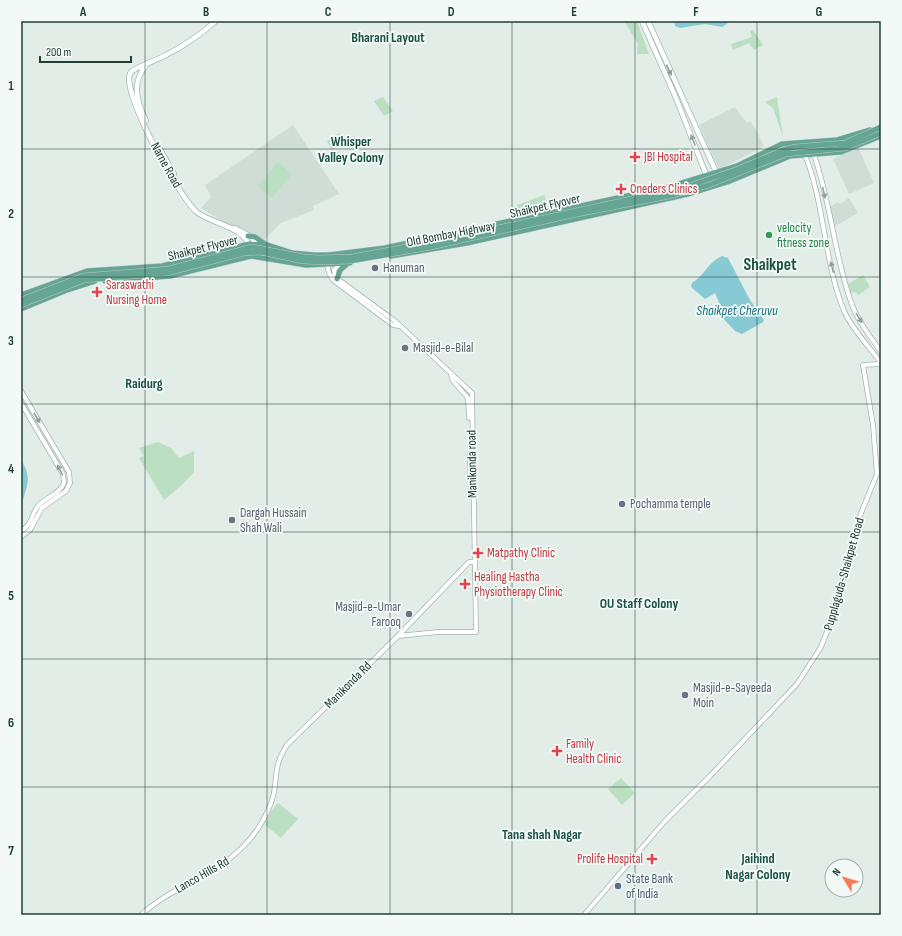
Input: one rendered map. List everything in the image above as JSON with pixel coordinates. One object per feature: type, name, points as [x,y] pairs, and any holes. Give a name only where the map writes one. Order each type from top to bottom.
[{"type":"main road","name":"Narne Road","points":[[216,21],[179,48],[146,65],[132,70],[129,74],[129,83],[134,102],[183,196],[198,213],[240,234],[249,244]]},
{"type":"main road","points":[[642,21],[686,122],[707,177]]},
{"type":"main road","points":[[648,21],[717,174]]},
{"type":"main road","name":"Narne Road","points":[[146,65],[137,79],[136,90],[138,101],[154,138],[185,195],[199,211],[248,236],[256,244]]},
{"type":"main road","points":[[686,122],[693,119]]},
{"type":"main road","points":[[880,127],[881,135]]},
{"type":"main road","name":"Old Bombay Highway","points":[[266,245],[292,253],[329,255],[385,248],[672,186],[717,174],[738,166],[782,144],[837,140],[880,127]]},
{"type":"main road","name":"Shaikpet Flyover","points":[[21,300],[83,276],[169,269],[248,248],[260,248],[304,257],[352,257],[433,242],[686,186],[738,169],[783,150],[795,147],[825,146],[845,143],[880,127]]},
{"type":"main road","name":"Old Bombay Highway","points":[[21,309],[92,281],[170,276],[238,258],[257,256],[306,264],[327,265],[418,252],[674,197],[730,181],[790,156],[841,152],[881,135]]},
{"type":"main road","name":"Shaikpet Flyover","points":[[21,305],[84,280],[168,273],[244,253],[261,252],[303,261],[350,261],[431,246],[572,215],[669,196],[709,185],[786,154],[845,148],[881,135]]},
{"type":"main road","points":[[672,186],[674,197]]},
{"type":"main road","points":[[483,227],[484,238]]},
{"type":"main road","points":[[248,236],[255,237],[266,245]]},
{"type":"main road","points":[[21,295],[87,271],[162,266],[249,244],[266,245]]},
{"type":"main road","points":[[256,244],[257,256]]},
{"type":"main road","points":[[338,279],[340,270],[349,263]]},
{"type":"street","points":[[805,155],[812,176],[836,283],[845,313],[881,363]]},
{"type":"street","points":[[814,155],[851,302],[857,316],[881,352]]},
{"type":"street","points":[[338,279],[334,275],[334,270],[340,264]]},
{"type":"street","name":"Manikonda road","points":[[327,265],[333,280],[398,326],[452,375],[453,381],[460,384],[466,390],[468,398],[475,632],[438,632],[398,636]]},
{"type":"street","name":"Manikonda road","points":[[338,279],[395,321],[398,326]]},
{"type":"street","name":"Pupplaguda-Shaikpet Road","points":[[584,915],[665,821],[797,684],[813,661],[827,635],[854,534],[877,474],[873,425],[863,365],[881,363]]},
{"type":"street","points":[[21,391],[62,459],[70,477],[70,483],[66,491],[40,507]]},
{"type":"street","points":[[21,403],[63,474],[64,479],[63,486],[40,507],[30,526],[21,537]]},
{"type":"street","points":[[21,531],[30,526]]},
{"type":"street","name":"Manikonda Rd","points":[[258,829],[272,799],[276,767],[287,745],[398,636],[469,562],[474,562]]},
{"type":"street","name":"Lanco Hills Rd","points":[[141,915],[166,895],[217,869],[232,858],[258,829]]},
{"type":"shaded area","points":[[735,107],[747,123],[751,121],[764,146],[719,170],[699,125]]},
{"type":"shaded area","points":[[293,125],[339,194],[313,206],[314,210],[281,223],[264,240],[223,222],[201,208],[211,197],[205,185]]},
{"type":"shaded area","points":[[858,147],[874,183],[849,194],[833,159]]},
{"type":"shaded area","points":[[849,198],[858,213],[834,227],[830,207],[838,202],[840,204]]},
{"type":"green space","points":[[624,21],[637,21],[649,54],[637,54],[638,44]]},
{"type":"green space","points":[[753,30],[763,45],[754,50],[749,43],[733,50],[731,44],[752,37],[750,31]]},
{"type":"green space","points":[[383,97],[393,111],[384,116],[374,101]]},
{"type":"green space","points":[[777,97],[783,137],[773,108],[765,102]]},
{"type":"green space","points":[[339,133],[345,142],[332,150],[327,141]]},
{"type":"green space","points":[[278,162],[292,174],[272,198],[258,186]]},
{"type":"green space","points":[[544,195],[549,207],[517,219],[512,207]]},
{"type":"green space","points":[[863,275],[870,287],[858,295],[855,292],[851,293],[848,284]]},
{"type":"green space","points":[[158,442],[171,448],[179,458],[194,451],[194,472],[183,484],[164,500],[139,458],[144,456],[139,448]]},
{"type":"green space","points":[[621,778],[635,793],[622,805],[608,789]]},
{"type":"green space","points":[[278,803],[298,819],[281,838],[265,825],[271,811]]},
{"type":"water","points":[[674,21],[731,21],[722,27],[705,24],[680,28],[675,26]]},
{"type":"water","name":"Shaikpet Cheruvu","points":[[722,256],[728,258],[750,300],[764,320],[742,334],[735,331],[718,313],[720,305],[715,293],[705,299],[691,287],[692,283],[713,262]]},
{"type":"water","points":[[21,460],[25,467],[28,479],[21,508]]},
{"type":"place","name":"JBI Hospital","points":[[635,157]]},
{"type":"place","name":"Oneders Clinics","points":[[621,189]]},
{"type":"place","name":"velocity fitness zone","points":[[769,235]]},
{"type":"place","name":"Hanuman","points":[[375,268]]},
{"type":"place","name":"Saraswathi Nursing Home","points":[[97,292]]},
{"type":"place","name":"Masjid-e-Bilal","points":[[405,348]]},
{"type":"place","name":"Pochamma temple","points":[[622,504]]},
{"type":"place","name":"Dargah Hussain Shah Wali","points":[[232,520]]},
{"type":"place","name":"Matpathy Clinic","points":[[478,553]]},
{"type":"place","name":"Healing Hastha Physiotherapy Clinic","points":[[465,584]]},
{"type":"place","name":"Masjid-e-Umar Farooq","points":[[409,614]]},
{"type":"place","name":"Masjid-e-Sayeeda Moin","points":[[685,695]]},
{"type":"place","name":"Family Health Clinic","points":[[557,751]]},
{"type":"place","name":"Prolife Hospital","points":[[652,859]]},
{"type":"place","name":"State Bank of India","points":[[618,886]]},
{"type":"district","name":"Bharani Layout","points":[[388,37]]},
{"type":"district","name":"Whisper Valley Colony","points":[[351,150]]},
{"type":"district","name":"Shaikpet","points":[[770,265]]},
{"type":"district","name":"Raidurg","points":[[144,383]]},
{"type":"district","name":"OU Staff Colony","points":[[639,603]]},
{"type":"district","name":"Tana shah Nagar","points":[[542,834]]},
{"type":"district","name":"Jaihind Nagar Colony","points":[[758,866]]}]
